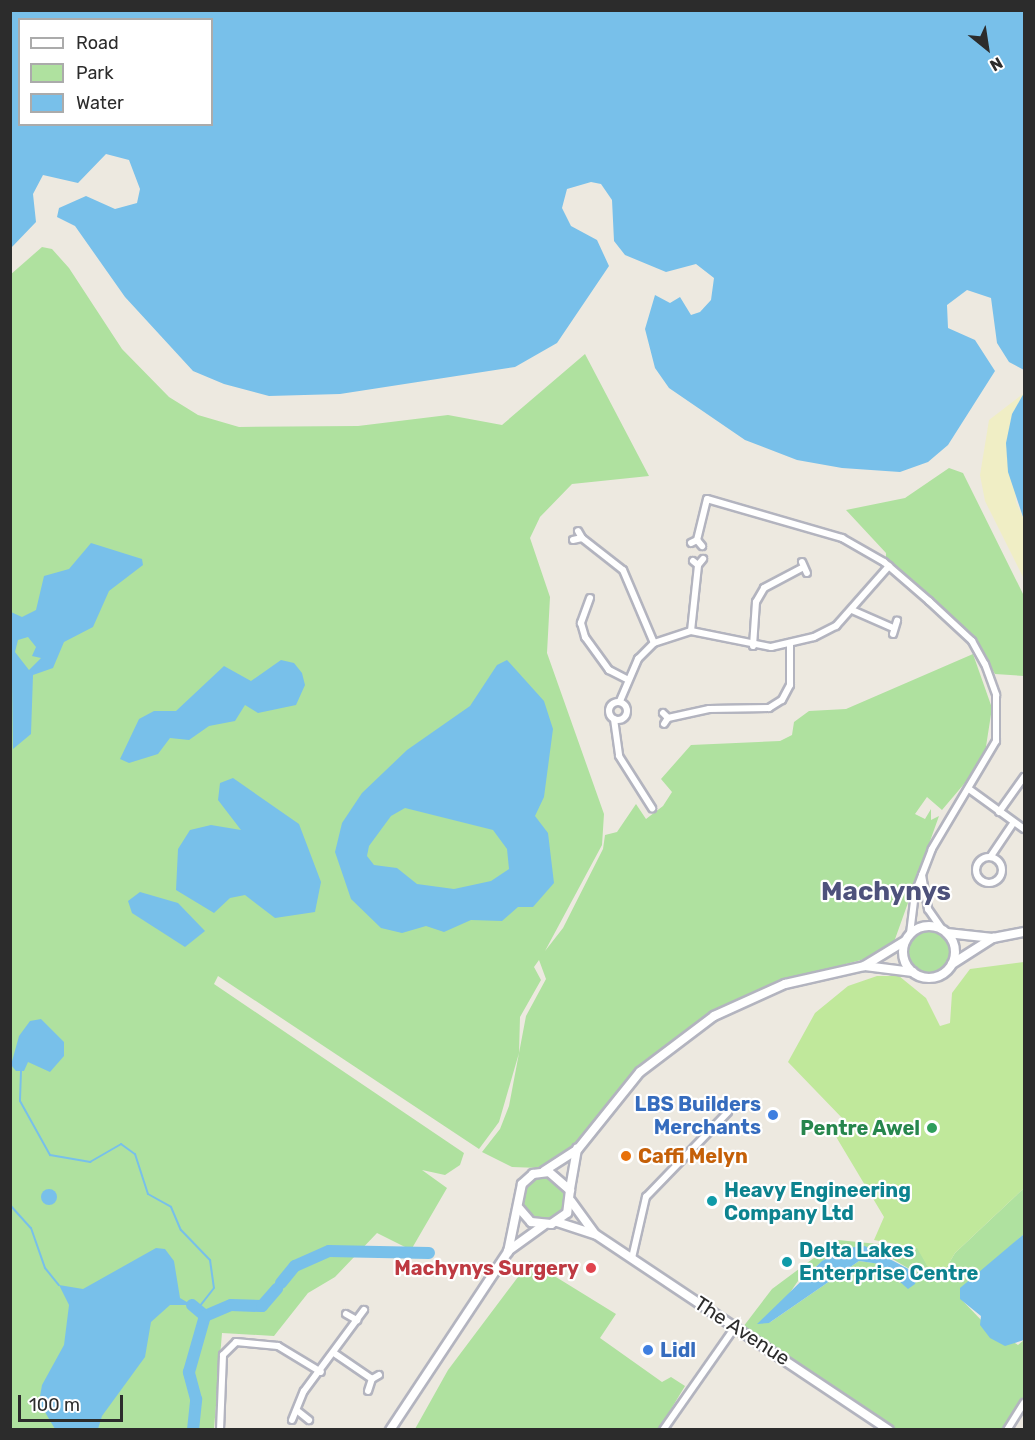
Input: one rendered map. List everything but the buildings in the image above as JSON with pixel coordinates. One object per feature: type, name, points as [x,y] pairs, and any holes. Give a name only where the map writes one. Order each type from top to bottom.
[{"type":"main road","points":[[390,1430],[508,1252],[519,1208],[522,1184],[578,1149],[640,1072],[714,1016],[785,984],[864,966],[923,926],[993,938],[1024,932]]},
{"type":"main road","points":[[944,931],[955,951],[952,964]]},
{"type":"main road","points":[[908,938],[904,957],[913,972]]},
{"type":"main road","points":[[864,966],[935,977],[993,938]]},
{"type":"main road","points":[[508,1252],[544,1225],[557,1222],[571,1202],[570,1190],[578,1149]]},
{"type":"main road","points":[[544,1172],[559,1176],[570,1190]]},
{"type":"main road","name":"The Avenue","points":[[571,1202],[595,1233]]},
{"type":"main road","points":[[519,1208],[531,1222],[544,1225]]},
{"type":"main road","name":"The Avenue","points":[[557,1222],[595,1233],[886,1429]]},
{"type":"street","points":[[702,546],[694,541],[708,499],[842,538],[889,566],[972,641],[992,678],[998,708],[996,741],[969,789],[946,817],[922,874],[908,938]]},
{"type":"street","points":[[578,531],[582,538],[623,570],[654,643]]},
{"type":"street","points":[[573,540],[582,538]]},
{"type":"street","points":[[691,631],[696,563],[703,559]]},
{"type":"street","points":[[753,645],[756,602],[764,588],[802,565],[807,573]]},
{"type":"street","points":[[652,808],[619,756],[614,719],[609,709],[620,701],[627,679],[654,643],[691,631],[753,645],[790,644],[836,626],[889,566]]},
{"type":"street","points":[[590,598],[590,606],[581,623],[585,637],[609,670],[627,679]]},
{"type":"street","points":[[590,606],[600,607]]},
{"type":"street","points":[[852,610],[891,627]]},
{"type":"street","points":[[891,627],[897,621]]},
{"type":"street","points":[[891,627],[893,634]]},
{"type":"street","points":[[664,724],[669,718],[708,709],[769,708],[782,700],[790,685],[790,644]]},
{"type":"street","points":[[614,719],[626,715],[620,701]]},
{"type":"street","points":[[663,713],[669,718]]},
{"type":"street","points":[[999,812],[1024,777]]},
{"type":"street","points":[[969,789],[1024,829]]},
{"type":"street","points":[[991,856],[1001,870],[997,881],[987,885],[977,868],[991,856],[1013,823]]},
{"type":"street","points":[[922,874],[928,909],[944,931]]},
{"type":"street","points":[[632,1258],[645,1197],[728,1112]]},
{"type":"street","points":[[292,1420],[299,1412],[299,1398],[321,1372],[364,1310]]},
{"type":"street","points":[[346,1314],[357,1320]]},
{"type":"street","points":[[663,1430],[735,1327]]},
{"type":"street","points":[[220,1430],[223,1355],[236,1342],[278,1346],[321,1372]]},
{"type":"street","points":[[334,1353],[372,1379]]},
{"type":"street","points":[[368,1391],[372,1379],[379,1375]]},
{"type":"street","points":[[1007,1430],[1024,1403]]},
{"type":"street","points":[[299,1412],[309,1420]]},
{"type":"green space","points":[[42,247],[52,249],[69,268],[122,349],[169,397],[198,415],[239,427],[358,426],[448,415],[502,425],[585,354],[649,476],[572,484],[540,517],[530,538],[550,597],[547,653],[604,814],[602,845],[545,951],[563,928],[603,849],[605,835],[617,832],[636,804],[646,819],[663,806],[672,792],[661,779],[691,745],[780,741],[792,735],[794,722],[809,711],[846,709],[973,654],[992,708],[985,753],[975,771],[942,810],[927,797],[915,814],[925,819],[931,809],[931,820],[939,816],[894,942],[876,956],[789,979],[698,1021],[640,1065],[568,1152],[539,1168],[512,1167],[482,1152],[500,1129],[509,1106],[526,1016],[546,979],[539,960],[534,967],[541,980],[520,1017],[519,1053],[499,1122],[479,1149],[218,976],[214,984],[464,1153],[460,1165],[445,1175],[422,1170],[447,1188],[411,1250],[377,1233],[335,1277],[308,1293],[274,1336],[222,1333],[214,1429],[11,1429],[10,275]]},
{"type":"green space","points":[[949,468],[963,473],[1024,596],[1024,676],[995,674],[975,641],[886,561],[886,553],[846,510],[905,498]]},
{"type":"green space","points":[[929,929],[938,930],[945,935],[950,942],[950,960],[945,967],[938,972],[929,973],[920,972],[913,967],[908,960],[907,951],[908,942],[913,935],[920,930]]},
{"type":"green space","name":"Pentre Awel","points":[[1024,962],[1024,1188],[955,1253],[937,1283],[917,1248],[874,1240],[884,1217],[835,1135],[844,1120],[788,1062],[815,1013],[848,986],[877,976],[899,976],[926,998],[940,1026],[950,1023],[952,993],[970,969]]},
{"type":"green space","points":[[544,1178],[559,1184],[565,1199],[559,1214],[544,1220],[529,1214],[523,1199],[529,1184]]},
{"type":"green space","points":[[1024,1188],[1024,1234],[960,1292],[960,1298],[983,1322],[1018,1345],[1024,1340],[1024,1396],[1002,1429],[896,1429],[743,1327],[772,1289],[838,1240],[918,1248],[937,1283],[955,1253]],"holes":[[[877,1250],[913,1271],[900,1283],[881,1264],[859,1261],[769,1323],[798,1281],[834,1252]]]},
{"type":"green space","points":[[530,1261],[616,1314],[600,1338],[662,1382],[671,1377],[685,1386],[659,1429],[415,1429],[448,1370]]},
{"type":"sand","points":[[1024,393],[1012,414],[1016,502],[1024,520],[1024,579],[985,501],[980,475],[989,420]]},
{"type":"water","points":[[11,10],[1024,11],[1024,370],[1009,362],[997,343],[991,298],[967,290],[947,305],[948,328],[975,340],[995,371],[948,445],[928,462],[900,472],[842,468],[797,460],[745,440],[669,388],[655,368],[645,329],[655,295],[670,303],[680,297],[691,315],[700,312],[711,300],[714,278],[696,264],[666,272],[625,255],[614,241],[612,200],[601,184],[591,182],[567,189],[562,208],[571,226],[597,240],[609,266],[557,343],[515,367],[340,394],[269,396],[224,384],[193,371],[125,297],[75,226],[57,217],[59,208],[86,196],[115,209],[137,203],[140,189],[129,160],[106,154],[78,183],[43,175],[33,194],[36,222],[11,248]]},
{"type":"water","points":[[1024,393],[1024,520],[1008,472],[1006,443],[1012,414]]},
{"type":"water","points":[[91,543],[142,559],[143,565],[109,591],[93,627],[64,642],[53,668],[33,675],[31,734],[13,749],[11,612],[22,617],[36,610],[44,576],[69,569]],"holes":[[[28,637],[36,647],[32,656],[41,658],[29,670],[15,652],[18,640]]]},
{"type":"water","points":[[281,660],[294,663],[302,673],[305,685],[296,705],[258,713],[245,705],[235,721],[209,726],[189,740],[170,738],[158,754],[129,763],[120,759],[139,719],[154,711],[176,711],[224,666],[251,681]]},
{"type":"water","points":[[507,660],[544,701],[553,729],[544,797],[535,816],[548,833],[554,883],[533,907],[518,907],[502,921],[471,920],[444,932],[426,926],[402,933],[381,928],[351,899],[335,852],[342,823],[362,793],[407,750],[470,706],[497,665]],"holes":[[[405,808],[493,830],[507,849],[509,869],[491,881],[454,889],[417,884],[397,868],[374,865],[367,856],[369,846],[391,816]]]},
{"type":"water","points":[[233,778],[299,824],[321,882],[315,912],[275,918],[245,895],[230,898],[214,913],[176,890],[178,849],[190,830],[211,825],[241,830],[218,800],[220,783]]},
{"type":"water","points":[[140,892],[178,903],[205,931],[185,947],[132,913],[128,901]]},
{"type":"water","points":[[41,1019],[64,1042],[64,1056],[50,1072],[28,1062],[24,1071],[16,1071],[11,1065],[19,1036],[30,1021]]},
{"type":"water","points":[[49,1189],[57,1197],[49,1205],[41,1197]]},
{"type":"water","points":[[1024,1234],[1024,1340],[1005,1346],[990,1338],[980,1325],[981,1316],[960,1299],[960,1288]]},
{"type":"water","points":[[865,1246],[918,1274],[915,1284],[908,1289],[880,1264],[859,1261],[769,1323],[757,1324],[822,1261],[846,1248]]},
{"type":"water","points":[[156,1248],[165,1249],[174,1261],[180,1298],[192,1305],[170,1305],[151,1322],[145,1357],[102,1416],[98,1429],[55,1429],[39,1402],[42,1385],[64,1345],[69,1305],[59,1285],[83,1289]]},
{"type":"waterway","points":[[21,1071],[20,1101],[50,1155],[90,1162],[121,1144],[135,1154],[148,1194],[171,1207],[181,1230],[210,1260],[214,1288],[199,1307]]},
{"type":"waterway","points":[[10,1205],[31,1228],[45,1268],[59,1285]]},
{"type":"waterway","points":[[281,1283],[295,1266],[329,1251],[429,1253]]},
{"type":"waterway","points":[[192,1305],[205,1316],[231,1305],[262,1306],[277,1289]]},
{"type":"waterway","points":[[193,1430],[196,1399],[189,1372],[205,1316]]},
{"type":"place","name":"LBS Builders Merchants","points":[[773,1115]]},
{"type":"place","name":"Pentre Awel","points":[[932,1128]]},
{"type":"place","name":"Caffi Melyn","points":[[626,1156]]},
{"type":"place","name":"Heavy Engineering Company Ltd","points":[[712,1201]]},
{"type":"place","name":"Delta Lakes Enterprise Centre","points":[[787,1262]]},
{"type":"place","name":"Machynys Surgery","points":[[591,1268]]},
{"type":"place","name":"Lidl","points":[[648,1350]]},
{"type":"district","name":"Machynys","points":[[886,892]]}]
